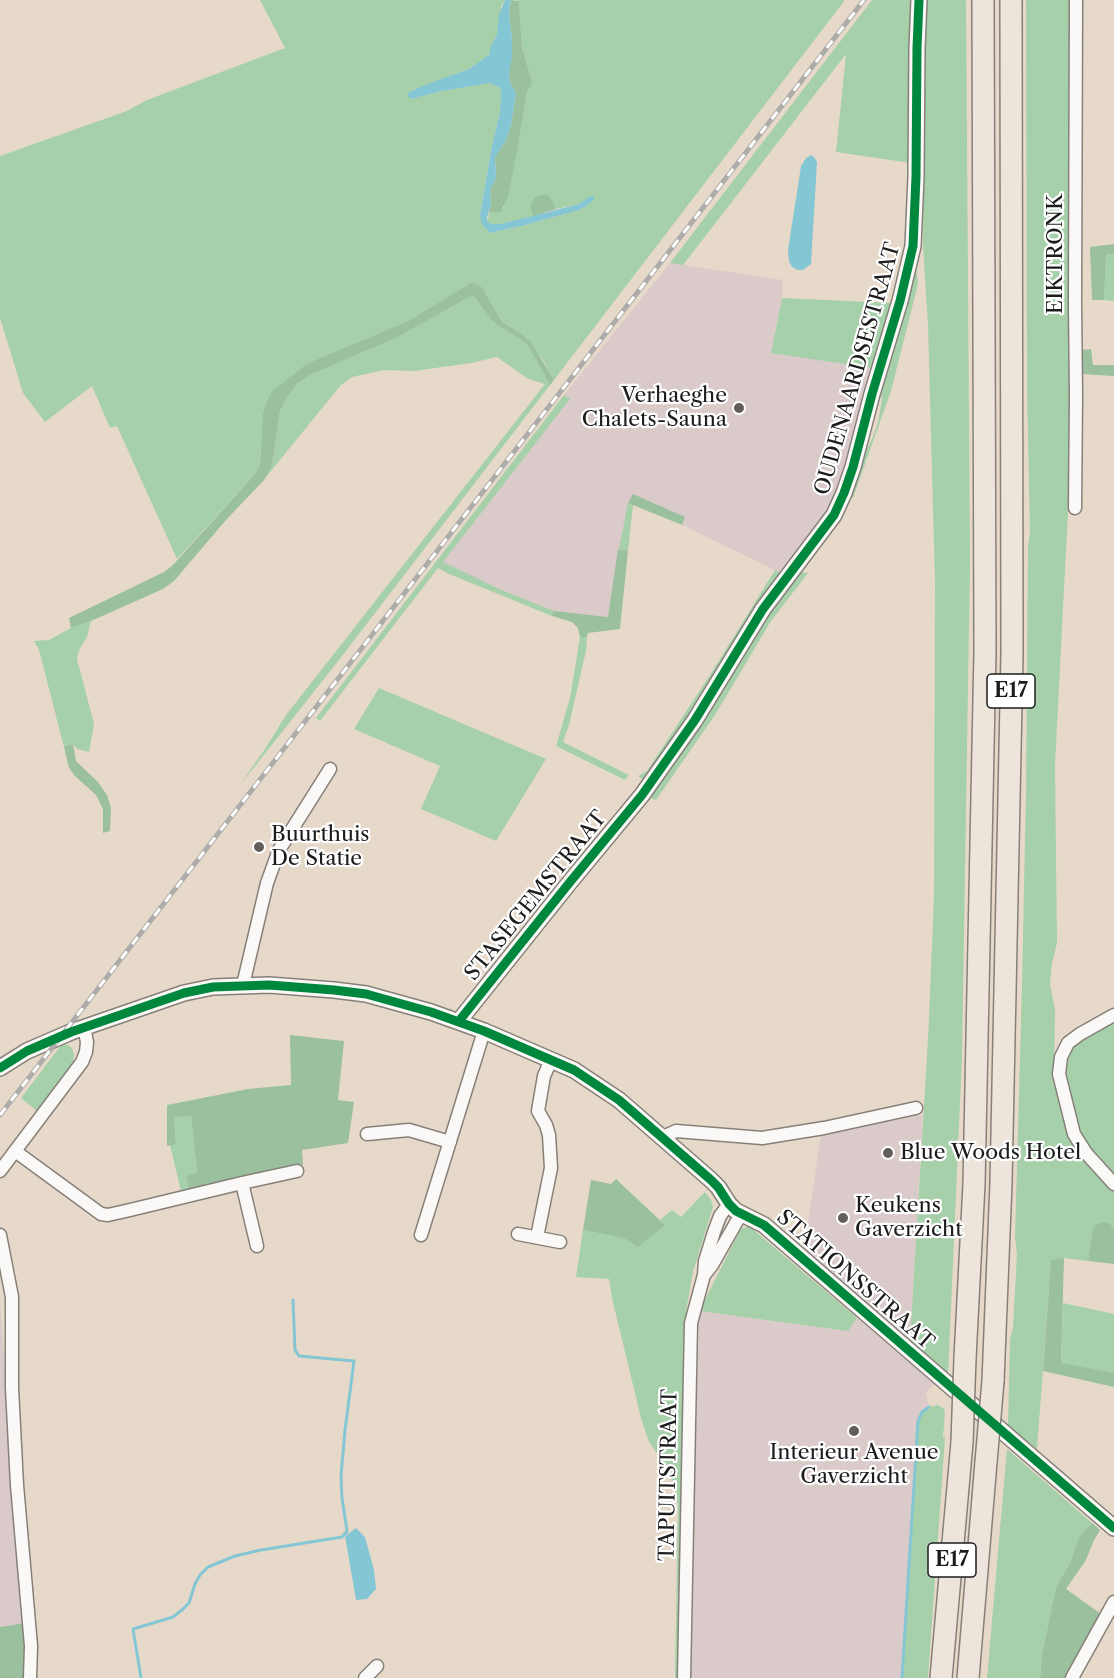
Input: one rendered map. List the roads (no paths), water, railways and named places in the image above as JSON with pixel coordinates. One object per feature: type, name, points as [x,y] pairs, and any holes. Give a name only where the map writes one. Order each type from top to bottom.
[{"type":"highway","name":"E17","points":[[941,1678],[962,1442],[974,1184],[985,651],[983,0]]},
{"type":"highway","name":"E17","points":[[968,1678],[993,1381],[1001,1183],[1012,665],[1011,0]]},
{"type":"street","name":"OUDENAARDSESTRAAT","points":[[642,795],[695,720],[763,609],[834,515],[850,475],[900,301],[913,246],[919,0]]},
{"type":"street","name":"EIKTRONK","points":[[1075,508],[1076,0]]},
{"type":"street","points":[[243,985],[267,883],[279,850],[330,769]]},
{"type":"street","name":"STASEGEMSTRAAT","points":[[459,1022],[642,795]]},
{"type":"street","name":"STATIONSSTRAAT","points":[[0,1068],[40,1044],[84,1027],[197,989],[243,985],[299,987],[366,994],[404,1004],[484,1031],[574,1070],[618,1100],[711,1180],[735,1209],[764,1225],[1114,1528]]},
{"type":"street","points":[[1114,1015],[1068,1043],[1061,1057],[1059,1074],[1074,1134],[1086,1153],[1114,1184]]},
{"type":"street","points":[[0,1171],[82,1062],[87,1042],[84,1027]]},
{"type":"street","points":[[421,1235],[484,1031]]},
{"type":"street","points":[[537,1237],[551,1168],[549,1135],[538,1110],[544,1076],[551,1060]]},
{"type":"street","points":[[661,1138],[676,1131],[762,1138],[824,1128],[916,1108]]},
{"type":"street","points":[[367,1134],[409,1130],[450,1142]]},
{"type":"street","points":[[15,1150],[101,1214],[108,1215],[297,1171]]},
{"type":"street","points":[[242,1183],[257,1246]]},
{"type":"street","name":"TAPUITSTRAAT","points":[[684,1678],[691,1323],[704,1275],[705,1262],[720,1216],[735,1209]]},
{"type":"street","points":[[518,1234],[561,1242]]},
{"type":"street","points":[[0,1235],[12,1297],[12,1388],[31,1646],[30,1678]]},
{"type":"street","points":[[1072,1678],[1114,1602]]},
{"type":"street","points":[[365,1678],[377,1666]]},
{"type":"water","points":[[505,0],[511,0],[509,14],[512,56],[509,75],[510,83],[516,93],[511,126],[505,142],[495,157],[496,177],[490,191],[491,204],[488,222],[501,224],[579,204],[592,195],[595,198],[579,210],[490,233],[482,224],[480,215],[500,112],[500,88],[490,83],[437,92],[412,99],[407,96],[409,92],[469,69],[490,54],[490,48],[497,34],[499,14]]},
{"type":"water","points":[[811,155],[817,162],[811,264],[803,270],[798,270],[792,267],[789,261],[788,250],[801,166]]},
{"type":"water","points":[[356,1528],[365,1537],[374,1570],[376,1589],[367,1599],[356,1600],[345,1536]]},
{"type":"waterway","points":[[141,1678],[133,1629],[173,1617],[183,1609],[189,1603],[200,1575],[208,1567],[235,1556],[261,1550],[342,1537],[347,1531],[341,1476],[354,1361],[299,1356],[295,1350],[293,1300]]},
{"type":"waterway","points":[[902,1678],[918,1421],[922,1412],[929,1407]]},
{"type":"railway","points":[[0,1115],[864,0]]},
{"type":"place","name":"Verhaeghe Chalets-Sauna","points":[[739,408]]},
{"type":"place","name":"Buurthuis De Statie","points":[[259,847]]},
{"type":"place","name":"Blue Woods Hotel","points":[[888,1153]]},
{"type":"place","name":"Keukens Gaverzicht","points":[[843,1218]]},
{"type":"place","name":"Interieur Avenue Gaverzicht","points":[[854,1431]]}]
